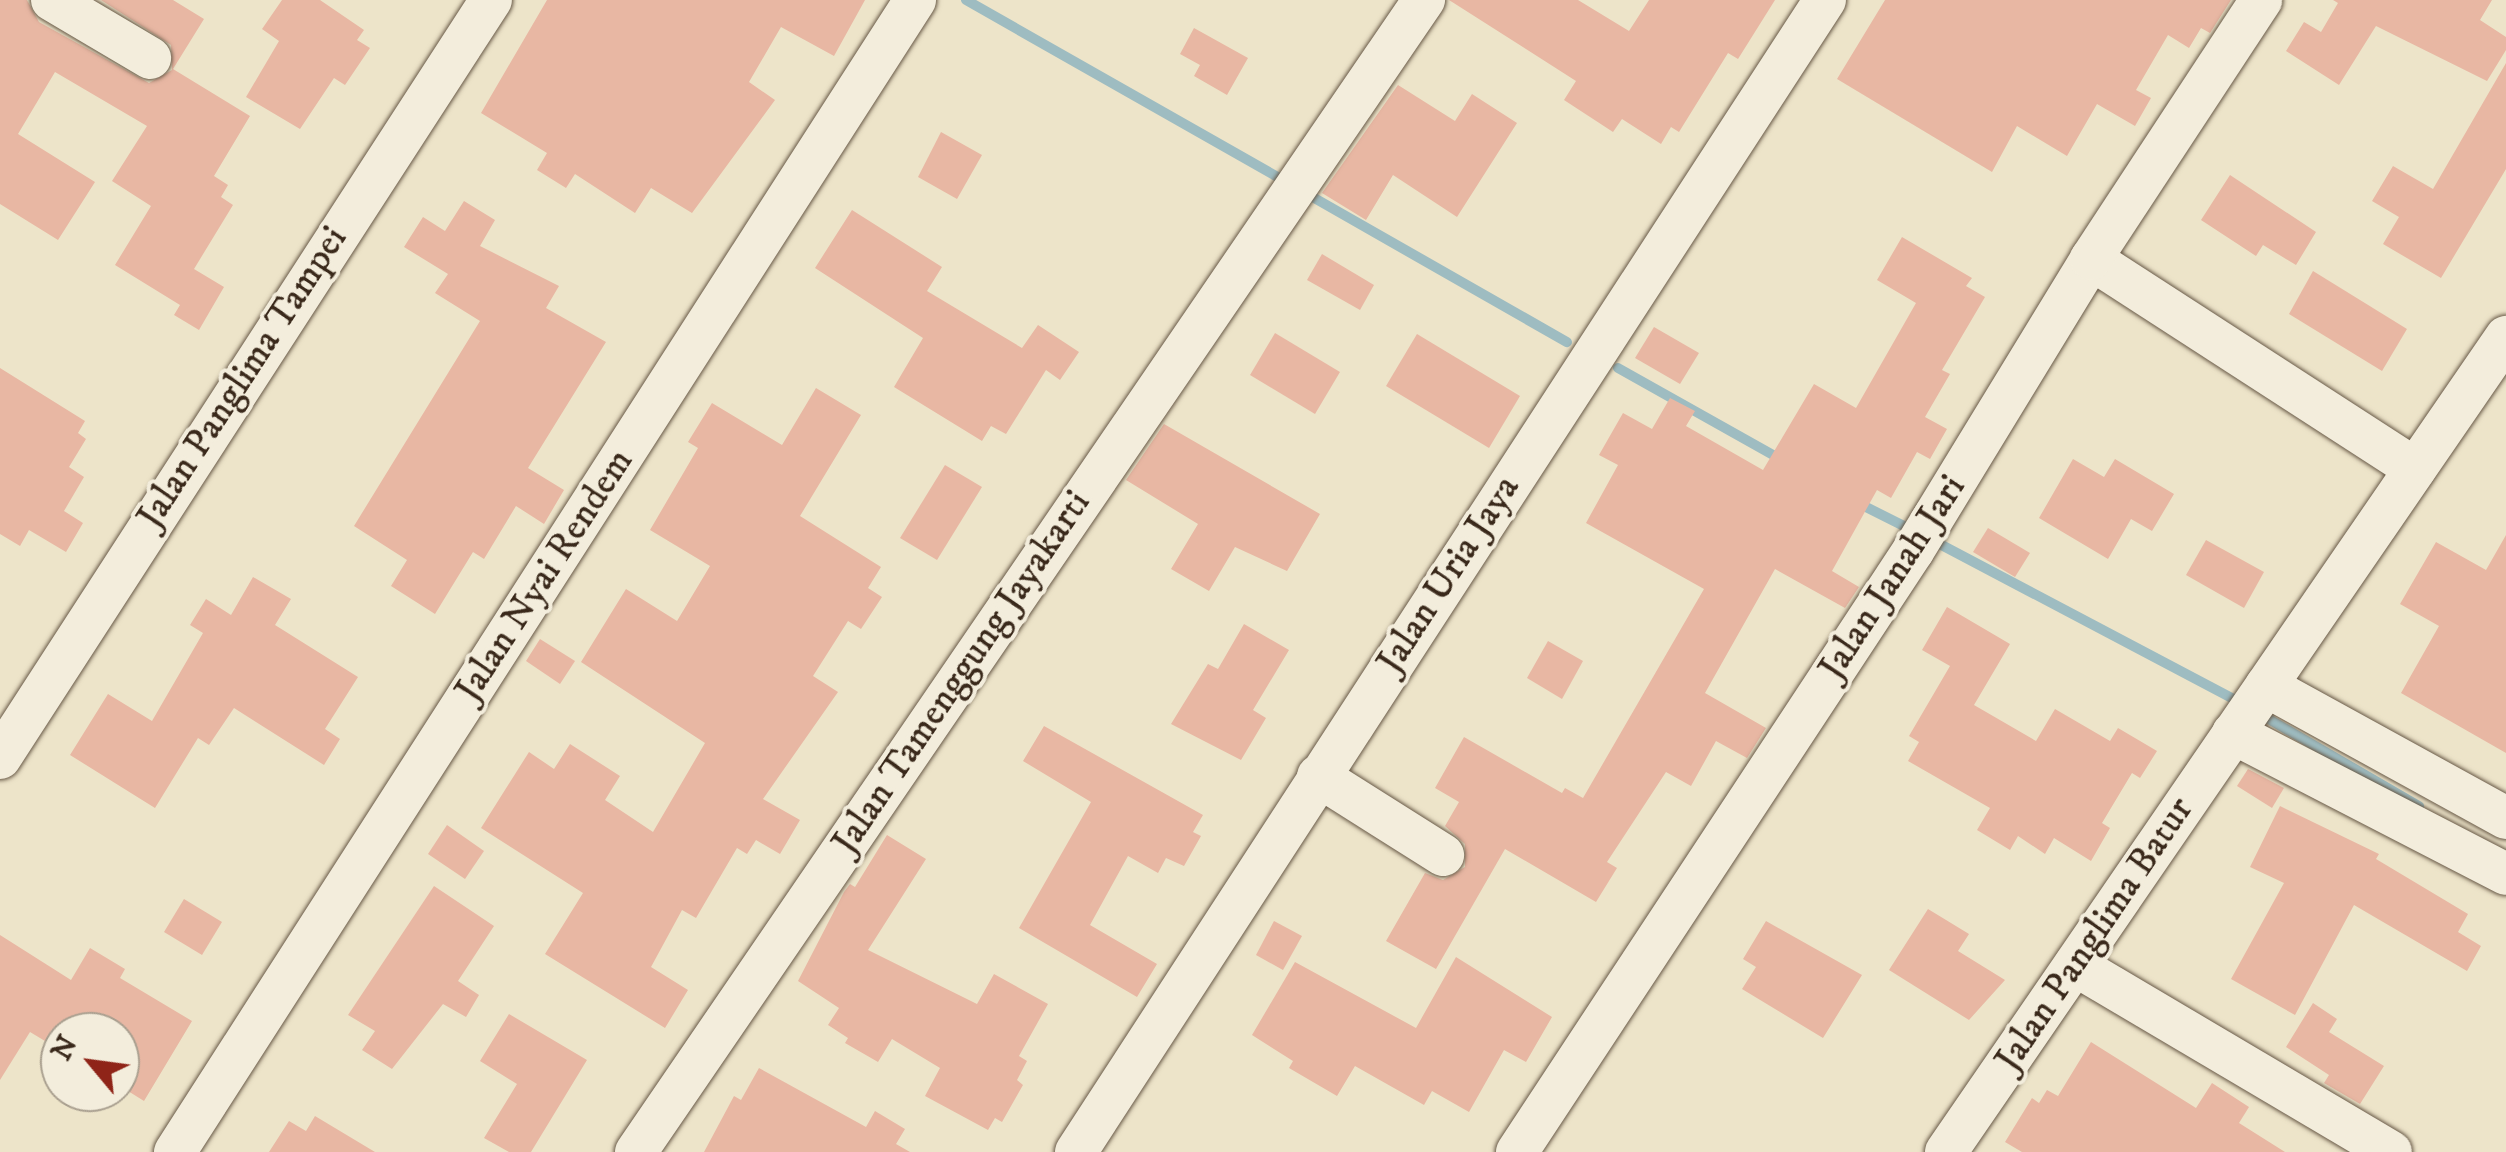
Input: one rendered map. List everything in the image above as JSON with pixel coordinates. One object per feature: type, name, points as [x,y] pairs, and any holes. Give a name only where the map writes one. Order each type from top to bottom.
[{"type":"street","points":[[52,0],[150,58]]},
{"type":"street","name":"Jalan Panglima Tampei","points":[[0,758],[491,0]]},
{"type":"street","name":"Jalan Nyai Rendem","points":[[175,1152],[914,0]]},
{"type":"street","name":"Jalan Tamenggung Jayakarti","points":[[636,1152],[1424,0]]},
{"type":"street","name":"Jalan Uria Jaya","points":[[1076,1152],[1825,0]]},
{"type":"street","name":"Jalan Janah Jari","points":[[1517,1152],[1913,551],[2091,259],[2261,0]]},
{"type":"street","points":[[2091,259],[2415,469]]},
{"type":"street","name":"Jalan Panglima Batur","points":[[1946,1152],[2504,343]]},
{"type":"street","points":[[2250,709],[2506,818]]},
{"type":"street","points":[[2250,709],[2505,869]]},
{"type":"street","points":[[1318,776],[1442,855]]},
{"type":"street","points":[[2075,964],[2391,1152]]},
{"type":"building","points":[[0,0],[27,0],[39,22],[149,83],[172,70],[171,45],[101,0],[173,0],[204,19],[173,69],[250,116],[214,176],[228,185],[221,197],[233,205],[194,269],[224,287],[199,330],[174,315],[180,305],[115,265],[151,206],[112,181],[147,126],[55,72],[18,134],[95,182],[58,240],[0,204]]},
{"type":"building","points":[[282,0],[320,0],[364,30],[357,40],[370,48],[345,85],[334,78],[300,129],[246,97],[279,41],[262,29]]},
{"type":"building","points":[[547,0],[865,0],[834,56],[781,27],[749,82],[775,100],[692,213],[651,188],[635,213],[575,174],[566,188],[537,170],[547,153],[481,113]]},
{"type":"building","points":[[1449,0],[1578,0],[1629,31],[1649,0],[1775,0],[1738,59],[1728,53],[1679,132],[1671,127],[1661,144],[1622,119],[1613,132],[1564,100],[1576,81]]},
{"type":"building","points":[[1885,0],[2231,0],[2210,33],[2201,28],[2189,48],[2168,35],[2136,90],[2151,98],[2135,126],[2097,104],[2067,156],[2017,126],[1992,172],[1837,79]]},
{"type":"building","points":[[2333,0],[2492,0],[2480,20],[2506,37],[2506,50],[2487,81],[2376,26],[2339,85],[2286,51],[2304,22],[2321,32],[2338,3]]},
{"type":"building","points":[[1194,28],[1248,58],[1227,95],[1194,76],[1200,65],[1180,54]]},
{"type":"building","points":[[2506,63],[2506,169],[2441,278],[2383,244],[2399,217],[2372,201],[2393,166],[2433,189]]},
{"type":"building","points":[[1398,85],[1455,121],[1472,94],[1517,123],[1457,217],[1393,175],[1366,220],[1322,193]]},
{"type":"building","points":[[941,132],[982,155],[957,199],[918,177]]},
{"type":"building","points":[[2230,175],[2316,232],[2296,265],[2263,245],[2256,256],[2201,220]]},
{"type":"building","points":[[464,201],[495,220],[480,246],[559,286],[546,308],[606,342],[528,468],[564,490],[544,524],[516,506],[484,559],[473,552],[435,614],[391,586],[407,560],[354,526],[480,321],[435,293],[448,274],[404,247],[423,217],[445,231]]},
{"type":"building","points":[[852,210],[942,267],[927,291],[1022,348],[1038,325],[1079,352],[1060,380],[1046,370],[1006,434],[991,426],[982,441],[894,387],[923,338],[815,268]]},
{"type":"building","points":[[1902,237],[1972,278],[1966,286],[1985,297],[1942,370],[1950,374],[1925,417],[1947,429],[1930,459],[1917,452],[1891,498],[1877,490],[1832,571],[1859,587],[1845,608],[1775,569],[1705,693],[1766,728],[1747,758],[1716,741],[1691,786],[1666,772],[1607,862],[1617,868],[1596,902],[1505,849],[1436,969],[1386,941],[1425,873],[1443,880],[1465,867],[1465,844],[1445,826],[1459,802],[1435,788],[1464,737],[1562,793],[1565,788],[1583,798],[1704,589],[1586,523],[1618,465],[1599,455],[1623,413],[1652,429],[1670,398],[1695,411],[1686,426],[1763,470],[1814,384],[1856,408],[1916,303],[1877,280]]},
{"type":"building","points":[[1322,254],[1374,285],[1360,310],[1307,280]]},
{"type":"building","points":[[2313,271],[2407,329],[2382,371],[2289,314]]},
{"type":"building","points":[[1654,327],[1699,353],[1680,384],[1635,358]]},
{"type":"building","points":[[1275,333],[1340,372],[1315,414],[1250,375]]},
{"type":"building","points":[[1417,334],[1520,396],[1489,448],[1386,386]]},
{"type":"building","points":[[0,368],[85,421],[78,433],[86,439],[69,467],[84,477],[64,511],[83,523],[66,552],[29,530],[20,546],[0,534]]},
{"type":"building","points":[[816,388],[861,415],[800,516],[881,567],[868,588],[882,597],[861,629],[848,621],[813,676],[838,692],[763,799],[800,820],[780,854],[756,840],[747,854],[737,848],[696,918],[682,910],[651,967],[688,990],[665,1028],[545,954],[583,893],[481,828],[529,752],[554,769],[570,744],[620,776],[605,800],[653,832],[705,743],[581,662],[626,589],[677,621],[710,566],[650,530],[698,448],[688,442],[712,403],[782,445]]},
{"type":"building","points":[[1164,424],[1320,514],[1287,571],[1235,547],[1209,591],[1171,569],[1198,524],[1126,480]]},
{"type":"building","points":[[2073,459],[2104,477],[2115,459],[2174,494],[2152,531],[2131,519],[2108,559],[2039,518]]},
{"type":"building","points":[[945,465],[982,487],[937,560],[900,538]]},
{"type":"building","points":[[1988,528],[2030,553],[2015,577],[1973,552]]},
{"type":"building","points":[[2506,535],[2506,753],[2401,693],[2439,626],[2400,604],[2436,542],[2486,570]]},
{"type":"building","points":[[2206,540],[2264,572],[2244,608],[2186,575]]},
{"type":"building","points":[[253,577],[291,599],[275,625],[358,677],[325,729],[340,739],[324,765],[234,708],[209,745],[198,738],[155,808],[70,755],[108,694],[152,721],[203,633],[190,625],[206,599],[231,615]]},
{"type":"building","points":[[1947,607],[2010,644],[1974,705],[2036,741],[2055,709],[2110,741],[2118,728],[2157,751],[2140,778],[2132,773],[2102,823],[2110,828],[2091,861],[2054,838],[2045,854],[2018,836],[2010,850],[1977,830],[1990,808],[1908,761],[1919,742],[1909,736],[1950,666],[1922,650]]},
{"type":"building","points":[[1244,624],[1289,650],[1253,710],[1266,718],[1241,760],[1171,724],[1208,664],[1218,669]]},
{"type":"building","points":[[540,639],[575,661],[560,684],[526,661]]},
{"type":"building","points":[[1548,641],[1583,661],[1562,699],[1527,678]]},
{"type":"building","points":[[1044,726],[1203,815],[1193,832],[1201,836],[1184,866],[1166,858],[1158,873],[1128,856],[1090,925],[1157,964],[1137,997],[1019,928],[1091,802],[1023,761]]},
{"type":"building","points":[[2248,769],[2284,788],[2272,808],[2237,786]]},
{"type":"building","points":[[2280,806],[2379,854],[2376,859],[2468,914],[2458,932],[2481,946],[2467,971],[2354,905],[2295,1015],[2231,979],[2284,883],[2250,867]]},
{"type":"building","points":[[447,825],[484,851],[465,879],[428,854]]},
{"type":"building","points":[[887,835],[926,859],[868,950],[977,1004],[994,974],[1048,1004],[1019,1056],[1027,1061],[1017,1080],[1023,1085],[1002,1122],[995,1118],[988,1130],[925,1096],[940,1068],[892,1039],[878,1062],[845,1043],[848,1038],[828,1025],[839,1008],[798,981],[844,892],[850,884],[855,887]]},
{"type":"building","points":[[434,886],[494,926],[458,981],[479,995],[466,1017],[443,1004],[392,1069],[362,1050],[375,1031],[348,1015]]},
{"type":"building","points":[[184,899],[222,922],[202,955],[164,932]]},
{"type":"building","points":[[1928,909],[1969,934],[1958,951],[2005,980],[1969,1020],[1889,970]]},
{"type":"building","points":[[1274,921],[1302,936],[1283,970],[1256,955]]},
{"type":"building","points":[[1766,921],[1862,975],[1823,1038],[1742,989],[1756,967],[1743,959]]},
{"type":"building","points":[[0,935],[71,980],[90,948],[125,969],[120,978],[192,1021],[144,1101],[140,1098],[140,1012],[40,1012],[40,1038],[30,1032],[0,1080]]},
{"type":"building","points":[[1456,957],[1552,1017],[1526,1062],[1504,1050],[1469,1112],[1432,1091],[1424,1105],[1355,1066],[1337,1096],[1289,1068],[1293,1061],[1252,1035],[1295,962],[1416,1028]]},
{"type":"building","points":[[2313,1003],[2337,1019],[2329,1032],[2384,1066],[2360,1104],[2324,1083],[2329,1075],[2286,1047]]},
{"type":"building","points":[[509,1014],[587,1060],[531,1152],[509,1152],[484,1138],[517,1084],[480,1061]]},
{"type":"building","points":[[2091,1042],[2196,1108],[2212,1083],[2249,1107],[2239,1123],[2285,1152],[2022,1152],[2005,1142],[2032,1098],[2039,1103],[2047,1090],[2058,1096]]},
{"type":"building","points":[[759,1068],[866,1127],[875,1111],[905,1129],[896,1144],[910,1152],[704,1152],[734,1096],[741,1100]]},
{"type":"building","points":[[315,1116],[375,1152],[269,1152],[289,1121],[306,1131]]},
{"type":"waterway","points":[[966,0],[1288,183]]},
{"type":"waterway","points":[[1302,191],[1567,342]]},
{"type":"waterway","points":[[1618,368],[1782,460]]},
{"type":"waterway","points":[[1858,503],[1914,531]]},
{"type":"waterway","points":[[1934,541],[2241,703]]},
{"type":"waterway","points":[[2260,714],[2419,806]]}]
